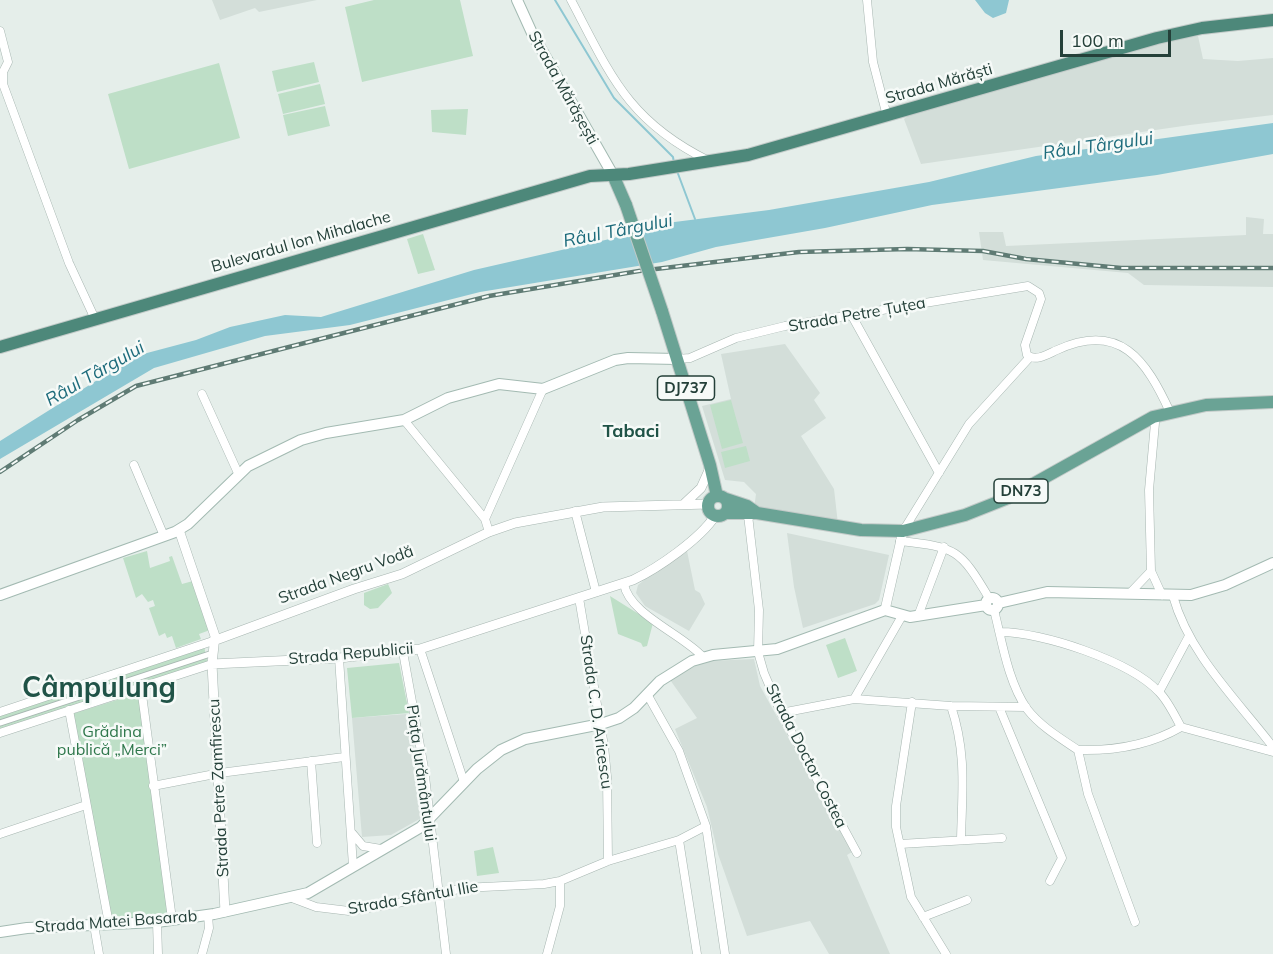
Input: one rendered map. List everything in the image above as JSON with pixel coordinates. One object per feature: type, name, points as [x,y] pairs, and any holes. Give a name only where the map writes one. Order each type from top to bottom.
[{"type":"highway","name":"Strada Mărăști","points":[[613,175],[711,162],[763,152],[1157,38],[1202,28],[1273,20]]},
{"type":"highway","name":"Bulevardul Ion Mihalache","points":[[0,347],[521,195],[590,176],[613,175]]},
{"type":"main road","name":"Strada Mărășești","points":[[517,0],[532,33],[613,175]]},
{"type":"main road","name":"DJ737","points":[[613,175],[626,205],[662,311],[711,465]]},
{"type":"main road","points":[[0,595],[179,530],[238,473],[258,459],[316,435],[404,420],[448,398],[499,384],[543,389],[615,360],[677,359]]},
{"type":"main road","name":"Strada Negru Vodă","points":[[721,514],[752,514],[902,536],[1008,498],[1153,417],[1206,405],[1273,402]]},
{"type":"main road","points":[[711,465],[717,500],[709,510],[721,514],[729,504],[717,500]]},
{"type":"main road","name":"Strada Negru Vodă","points":[[717,500],[747,506],[752,514]]},
{"type":"main road","points":[[885,610],[902,616],[918,616],[1047,592],[1167,596],[1216,588],[1273,563]]},
{"type":"main road","name":"Strada Matei Basarab","points":[[0,932],[27,928],[156,922],[225,912],[292,898],[316,889],[421,827],[486,761],[513,744],[525,739],[601,724],[626,714],[672,672],[703,657],[758,652],[791,645],[885,610]]},
{"type":"street","points":[[572,0],[618,87],[640,115],[659,131],[711,162]]},
{"type":"street","points":[[867,0],[873,62],[887,116]]},
{"type":"street","points":[[0,31],[8,62],[3,72],[3,84],[69,264],[95,319]]},
{"type":"street","name":"Strada Petre Țuțea","points":[[677,359],[690,358],[735,338],[1028,286],[1039,293],[1041,305],[1025,345],[1028,356]]},
{"type":"street","points":[[852,316],[939,473]]},
{"type":"street","points":[[885,610],[902,536],[969,424],[1028,356],[1045,356],[1084,341],[1106,342],[1128,349],[1144,366],[1170,412]]},
{"type":"street","points":[[485,519],[543,389]]},
{"type":"street","points":[[202,394],[238,473]]},
{"type":"street","points":[[1153,417],[1155,423],[1149,490],[1151,571],[1206,662],[1273,747]]},
{"type":"street","points":[[404,420],[485,519],[489,532]]},
{"type":"street","points":[[134,465],[164,536]]},
{"type":"street","points":[[684,504],[701,488],[711,465]]},
{"type":"street","name":"Strada Negru Vodă","points":[[0,712],[216,640],[354,589],[402,574],[489,532],[526,520],[624,505],[684,504],[717,500]]},
{"type":"street","points":[[575,511],[596,592]]},
{"type":"street","name":"Strada Republicii","points":[[0,733],[212,664],[339,658],[420,649],[624,584],[653,569],[721,514]]},
{"type":"street","name":"Strada Doctor Costea","points":[[752,514],[759,610],[758,652],[764,673],[781,713],[857,853]]},
{"type":"street","points":[[179,530],[216,640]]},
{"type":"street","points":[[902,536],[944,547],[962,556],[971,567],[992,604],[1009,665],[1026,707],[1043,725],[1078,750],[1095,750],[1150,742],[1181,727],[1273,752]]},
{"type":"street","points":[[918,616],[944,547]]},
{"type":"street","points":[[1130,594],[1151,571]]},
{"type":"street","points":[[624,584],[634,605],[672,631],[703,657]]},
{"type":"street","name":"Strada C. D. Aricescu","points":[[579,598],[601,724],[607,777],[608,861]]},
{"type":"street","points":[[854,699],[902,616]]},
{"type":"street","points":[[1000,633],[1017,632],[1080,649],[1115,663],[1159,692],[1181,727]]},
{"type":"street","points":[[1159,692],[1189,636]]},
{"type":"street","name":"Strada Petre Zamfirescu","points":[[216,640],[212,664],[220,773],[225,912]]},
{"type":"street","points":[[420,649],[464,782]]},
{"type":"street","name":"Piața Jurământului","points":[[403,651],[424,768],[428,819],[446,954]]},
{"type":"street","points":[[0,723],[214,652]]},
{"type":"street","points":[[339,658],[353,866]]},
{"type":"street","points":[[141,687],[172,920]]},
{"type":"street","points":[[646,694],[680,752],[706,826],[725,954]]},
{"type":"street","points":[[781,713],[854,699],[951,706],[1026,707]]},
{"type":"street","points":[[912,702],[896,807],[896,827],[911,897],[946,954]]},
{"type":"street","points":[[951,706],[961,736],[963,761],[961,840]]},
{"type":"street","points":[[999,707],[1062,858],[1050,881]]},
{"type":"street","points":[[69,710],[109,924]]},
{"type":"street","points":[[1078,750],[1091,804],[1135,922]]},
{"type":"street","points":[[153,786],[220,773],[344,757]]},
{"type":"street","points":[[312,761],[317,843]]},
{"type":"street","points":[[0,834],[86,805]]},
{"type":"street","name":"Strada Sfântul Ilie","points":[[292,898],[316,907],[349,911],[474,887],[529,886],[560,881],[608,861],[679,840],[706,826]]},
{"type":"street","points":[[350,829],[355,839],[363,846],[382,849]]},
{"type":"street","points":[[900,844],[1002,838]]},
{"type":"street","points":[[679,840],[697,954]]},
{"type":"street","points":[[547,954],[560,906],[560,881]]},
{"type":"street","points":[[923,917],[967,900]]},
{"type":"street","points":[[202,954],[208,936],[208,915]]},
{"type":"street","points":[[156,922],[158,954]]},
{"type":"street","points":[[94,925],[99,954]]},
{"type":"shaded area","points":[[212,0],[317,0],[259,12],[255,8],[220,20]]},
{"type":"shaded area","points":[[1198,36],[1203,59],[1238,61],[1273,58],[1273,115],[921,164],[904,119],[909,115],[1162,41]]},
{"type":"shaded area","points":[[1246,217],[1264,219],[1263,234],[1273,234],[1273,287],[1144,285],[1128,273],[983,260],[979,232],[1003,232],[1006,246],[1246,235]]},
{"type":"shaded area","points":[[785,344],[820,393],[814,400],[826,418],[801,436],[834,489],[838,524],[754,509],[756,494],[744,482],[725,480],[702,406],[731,399],[721,354]]},
{"type":"shaded area","points":[[787,533],[889,555],[879,600],[875,604],[803,628],[794,587]]},
{"type":"shaded area","points":[[686,546],[695,590],[700,593],[705,604],[689,631],[645,606],[636,593],[638,585]]},
{"type":"shaded area","points":[[754,659],[760,686],[852,852],[847,855],[890,954],[829,954],[810,921],[747,936],[718,854],[707,807],[675,729],[697,718],[668,677],[708,661]]},
{"type":"shaded area","points":[[406,714],[411,724],[417,780],[423,787],[425,813],[423,817],[391,835],[362,837],[352,718]]},
{"type":"green space","points":[[374,0],[460,0],[473,56],[362,82],[345,7]]},
{"type":"green space","points":[[314,62],[319,82],[277,92],[272,71]]},
{"type":"green space","points":[[219,63],[240,138],[129,169],[108,94]]},
{"type":"green space","points":[[320,84],[325,104],[283,114],[278,94]]},
{"type":"green space","points":[[325,106],[330,126],[288,136],[283,115]]},
{"type":"green space","points":[[468,109],[466,135],[432,132],[431,110]]},
{"type":"green space","points":[[423,234],[435,270],[418,274],[407,239]]},
{"type":"green space","points":[[731,400],[743,443],[722,449],[710,405]]},
{"type":"green space","points":[[746,446],[750,461],[725,468],[721,452]]},
{"type":"green space","points":[[147,551],[150,568],[170,561],[169,557],[172,556],[182,584],[193,581],[210,630],[199,634],[201,639],[176,648],[172,636],[167,638],[165,633],[159,636],[149,608],[155,606],[153,600],[148,602],[142,594],[136,598],[123,558]]},
{"type":"green space","points":[[388,584],[392,593],[378,608],[370,609],[364,605],[364,593]]},
{"type":"green space","points":[[610,596],[653,623],[647,646],[643,647],[641,643],[618,634]]},
{"type":"green space","points":[[845,638],[857,671],[838,678],[826,645]]},
{"type":"green space","points":[[204,646],[208,665],[0,731],[0,714]]},
{"type":"green space","points":[[399,663],[409,713],[352,718],[347,668]]},
{"type":"green space","name":"Grădina publică „Merci”","points":[[139,693],[169,917],[111,921],[72,714]]},
{"type":"green space","points":[[493,847],[499,873],[477,876],[474,851]]},
{"type":"water","points":[[975,0],[1009,0],[1006,13],[993,18],[985,13]]},
{"type":"water","points":[[1273,123],[1273,154],[1157,175],[932,205],[825,228],[716,247],[662,262],[480,292],[350,325],[265,336],[154,368],[0,459],[0,441],[99,379],[112,367],[147,353],[196,340],[230,327],[285,315],[321,317],[474,270],[614,238],[651,225],[769,210],[929,182],[1036,156]]},
{"type":"waterway","points":[[555,0],[614,98],[673,157],[674,163]]},
{"type":"waterway","points":[[677,171],[695,219]]},
{"type":"railway","points":[[0,472],[78,420],[136,386],[489,296],[639,271],[799,252],[907,249],[983,251],[1026,259],[1121,268],[1273,268]]},
{"type":"district","name":"Tabaci","points":[[631,432]]},
{"type":"district","name":"Câmpulung","points":[[99,689]]},
{"type":"water label","name":"Râul Târgului","points":[[1098,146]]},
{"type":"water label","name":"Râul Târgului","points":[[618,231]]},
{"type":"water label","name":"Râul Târgului","points":[[95,374]]}]
